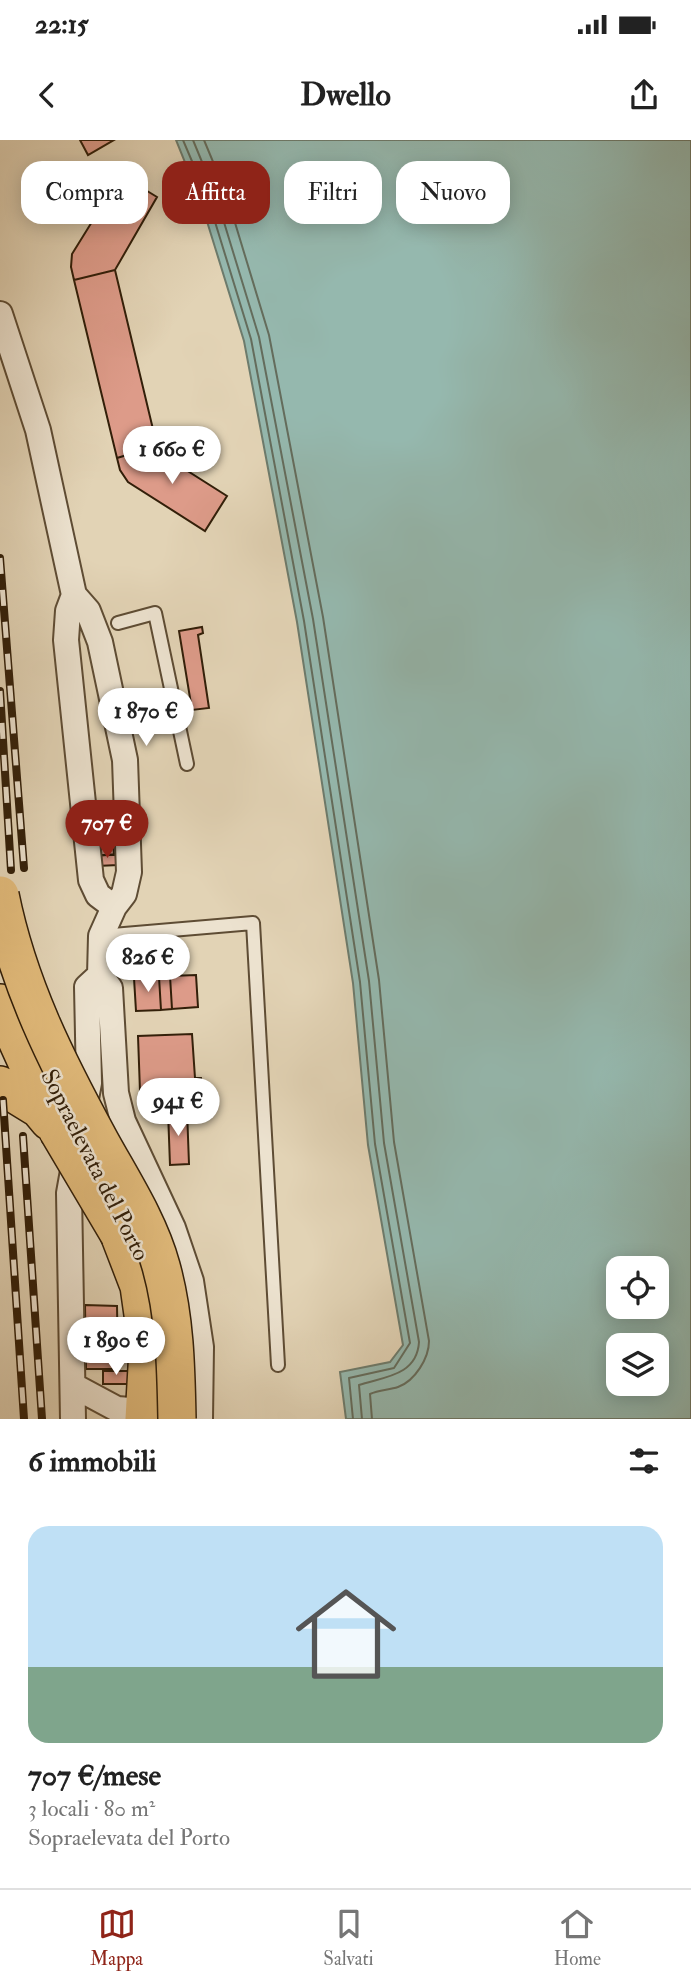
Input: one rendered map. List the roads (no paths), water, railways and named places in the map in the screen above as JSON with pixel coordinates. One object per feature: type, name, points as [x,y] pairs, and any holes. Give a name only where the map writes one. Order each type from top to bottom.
[{"type":"main road","name":"Sopraelevata del Porto","points":[[0,895],[16,962],[44,1034],[138,1212],[161,1265],[173,1325],[157,1417]]},
{"type":"main road","name":"Sopraelevata del Porto","points":[[0,961],[23,1024],[130,1223],[144,1257],[153,1289],[162,1352],[157,1417]]},
{"type":"main road","points":[[0,1003],[58,1131],[119,1234],[139,1286],[157,1417]]},
{"type":"main road","points":[[0,1085],[39,1109],[58,1131]]},
{"type":"street","points":[[0,314],[38,430],[74,595],[88,611],[100,642],[125,760],[129,872],[124,894],[114,907],[102,936],[100,975],[110,988],[112,1054],[123,1121],[173,1228],[191,1281],[201,1348],[200,1419]]},
{"type":"street","points":[[74,595],[68,611],[66,640],[91,880],[98,895],[114,907]]},
{"type":"street","points":[[73,1419],[69,1193],[89,1083],[87,987],[100,975]]},
{"type":"street","points":[[74,1386],[117,1409],[157,1417]]},
{"type":"street","points":[[74,1386],[83,1419]]},
{"type":"lane","points":[[118,623],[155,613],[187,764]]},
{"type":"lane","points":[[102,936],[253,923],[278,1365]]},
{"type":"water","points":[[176,140],[691,140],[691,1419],[346,1419],[340,1372],[390,1362],[403,1345],[368,1145],[353,983],[297,622],[244,341],[208,224],[270,224],[270,161],[184,161]]},
{"type":"railway","points":[[0,558],[24,868]]},
{"type":"railway","points":[[0,691],[11,870]]},
{"type":"railway","points":[[3,1100],[24,1419]]},
{"type":"railway","points":[[23,1136],[42,1419]]}]
